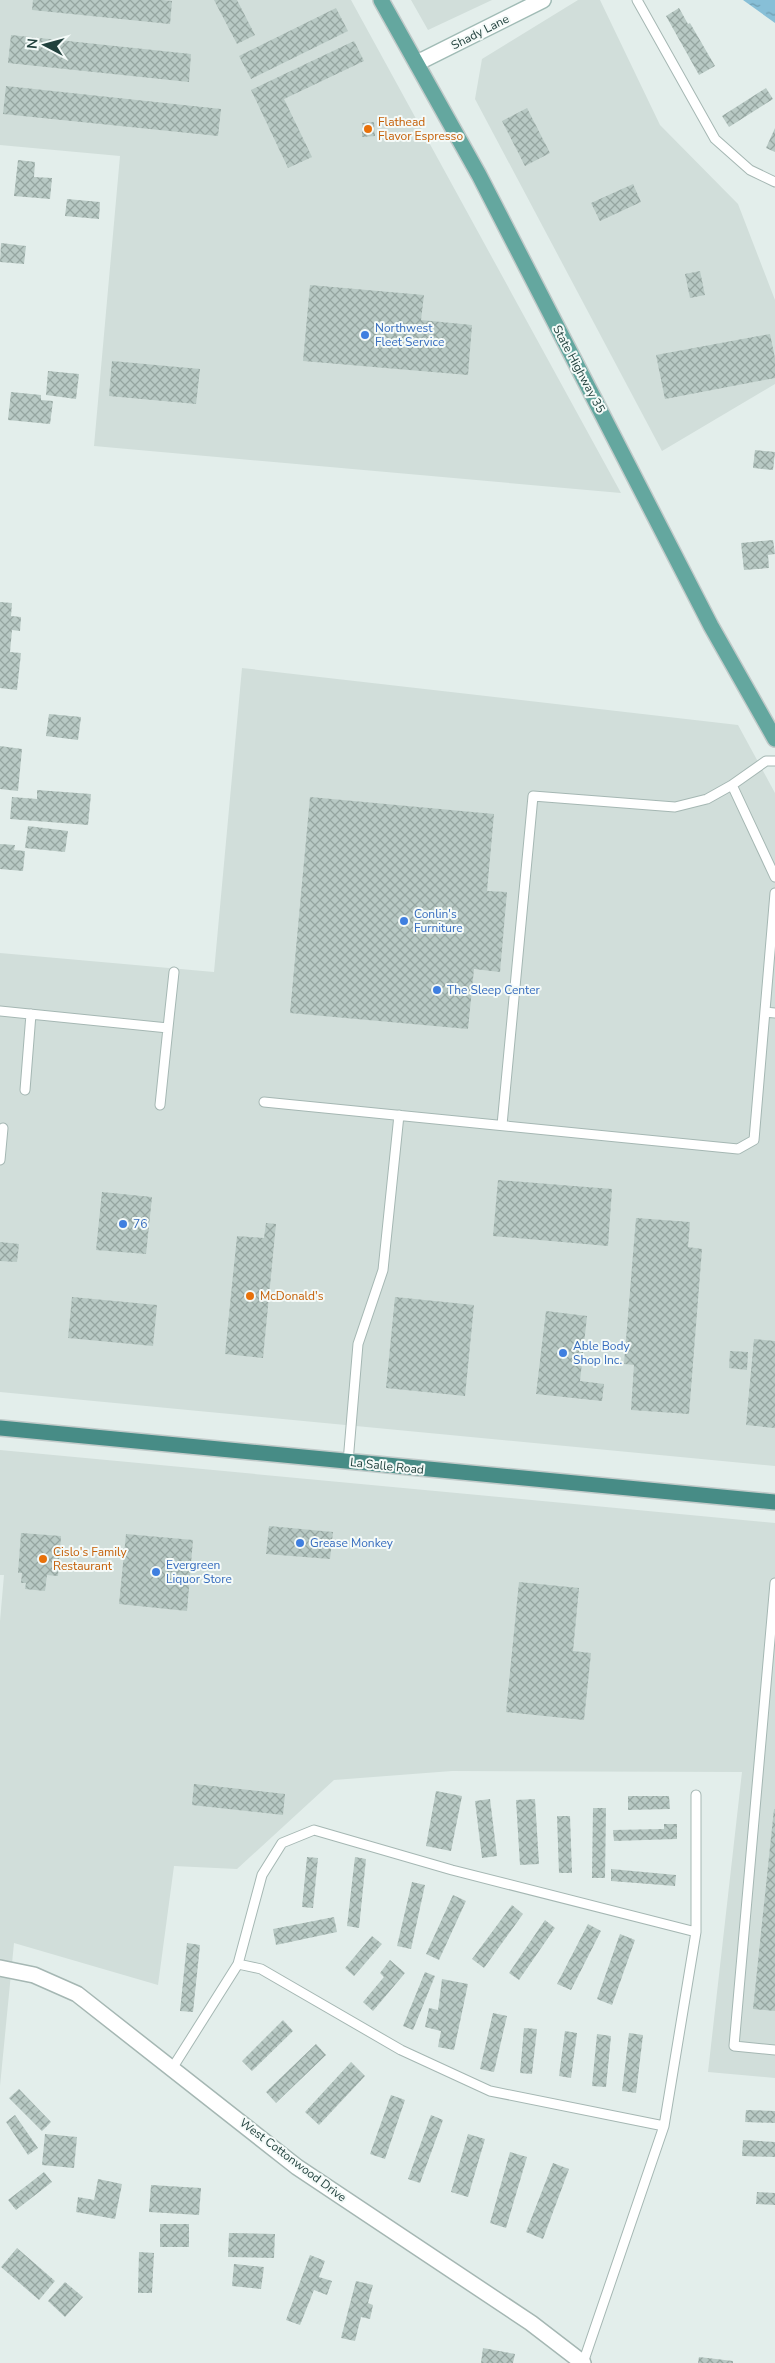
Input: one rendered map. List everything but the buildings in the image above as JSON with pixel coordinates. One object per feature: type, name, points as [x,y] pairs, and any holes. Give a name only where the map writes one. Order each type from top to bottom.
[{"type":"highway","name":"La Salle Road","points":[[0,1428],[775,1502]]},
{"type":"main road","name":"State Highway 35","points":[[382,0],[479,175],[711,626],[775,739]]},
{"type":"street","name":"Shady Lane","points":[[416,63],[543,0]]},
{"type":"street","name":"West Cottonwood Drive","points":[[0,1968],[34,1975],[78,1994],[173,2067],[297,2167],[531,2324],[583,2363]]},
{"type":"lane","points":[[637,0],[715,139],[750,170],[775,182]]},
{"type":"lane","points":[[502,1125],[532,796],[675,807],[707,800],[732,785],[766,760],[775,761]]},
{"type":"lane","points":[[732,785],[775,877]]},
{"type":"lane","points":[[264,1102],[738,1149],[754,1140],[775,893]]},
{"type":"lane","points":[[160,1104],[174,972]]},
{"type":"lane","points":[[0,1011],[168,1028]]},
{"type":"lane","points":[[765,1012],[775,1013]]},
{"type":"lane","points":[[25,1090],[32,1014]]},
{"type":"lane","points":[[348,1462],[358,1344],[383,1270],[399,1115]]},
{"type":"lane","points":[[0,1160],[3,1128]]},
{"type":"lane","points":[[775,1583],[734,2046],[775,2050]]},
{"type":"lane","points":[[583,2363],[664,2126],[696,1932],[696,1795]]},
{"type":"lane","points":[[173,2067],[238,1964],[262,1875],[282,1844],[314,1830],[452,1870],[696,1932]]},
{"type":"lane","points":[[238,1964],[260,1969],[401,2050],[490,2091],[664,2126]]},
{"type":"shaded area","points":[[0,0],[351,0],[621,493],[94,446],[120,156],[0,145]]},
{"type":"shaded area","points":[[411,0],[492,0],[428,30]]},
{"type":"shaded area","points":[[578,0],[600,0],[660,125],[738,204],[775,300],[775,384],[662,451],[475,99],[482,59]]},
{"type":"shaded area","points":[[242,668],[738,725],[775,793],[775,1466],[0,1392],[0,953],[214,972]]},
{"type":"shaded area","points":[[0,1450],[775,1523],[775,2078],[708,2072],[742,1772],[452,1771],[334,1780],[237,1869],[174,1866],[158,1985],[14,1943],[0,2086],[0,1621],[4,1575],[0,1575]]},
{"type":"water","points":[[743,0],[775,0],[775,23]]},
{"type":"place","name":"Flathead Flavor Espresso","points":[[368,129]]},
{"type":"place","name":"Northwest Fleet Service","points":[[365,335]]},
{"type":"place","name":"Conlin's Furniture","points":[[404,921]]},
{"type":"place","name":"The Sleep Center","points":[[437,990]]},
{"type":"place","name":"76","points":[[123,1224]]},
{"type":"place","name":"McDonald's","points":[[250,1296]]},
{"type":"place","name":"Able Body Shop Inc.","points":[[563,1353]]},
{"type":"place","name":"Grease Monkey","points":[[300,1543]]},
{"type":"place","name":"Cislo's Family Restaurant","points":[[43,1559]]},
{"type":"place","name":"Evergreen Liquor Store","points":[[156,1572]]}]
